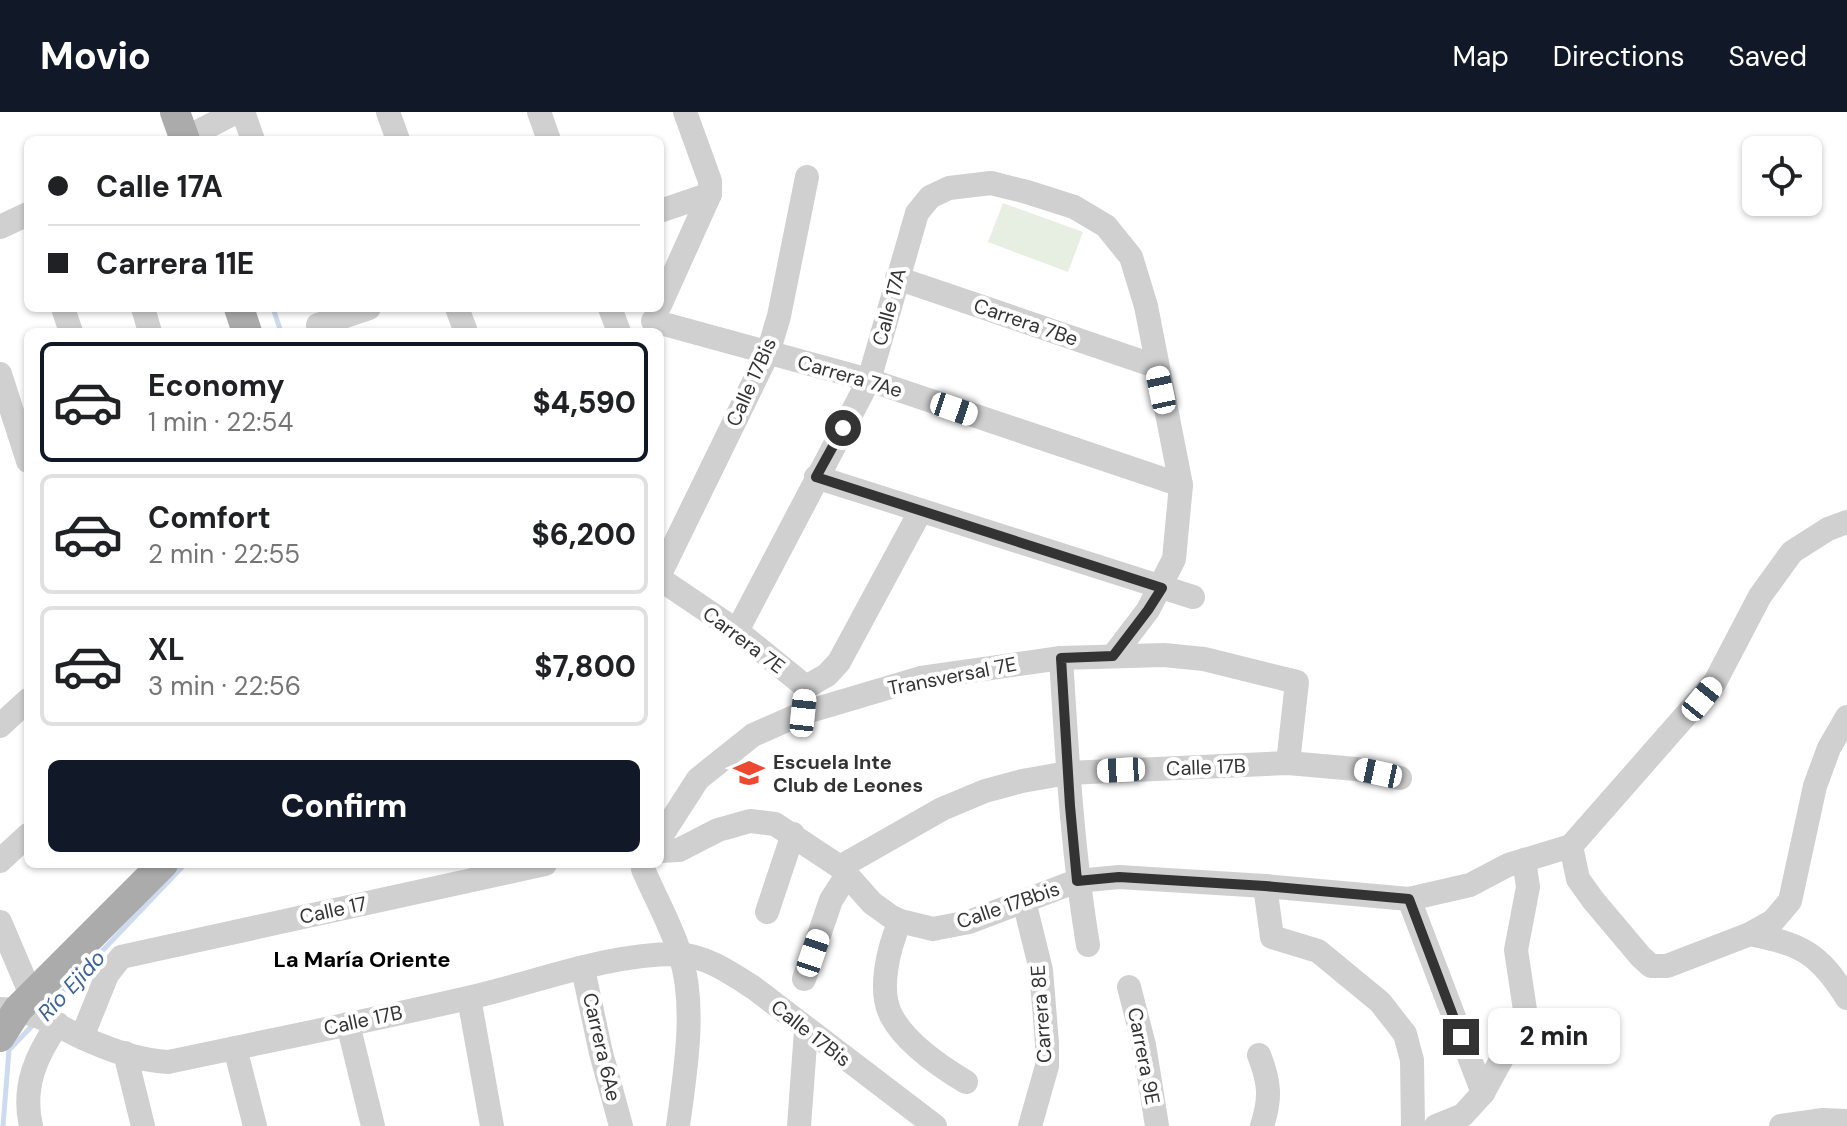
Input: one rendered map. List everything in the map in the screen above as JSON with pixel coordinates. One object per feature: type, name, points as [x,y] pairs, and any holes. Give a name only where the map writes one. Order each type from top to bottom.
[{"type":"main road","points":[[0,1037],[19,1006],[159,868]]},
{"type":"street","points":[[388,112],[397,136]]},
{"type":"street","points":[[539,112],[548,136]]},
{"type":"street","points":[[664,296],[710,194],[710,181],[685,112]]},
{"type":"street","points":[[185,132],[233,114],[250,136]]},
{"type":"street","name":"Calle 17Bis","points":[[664,581],[768,353],[779,316],[807,177]]},
{"type":"street","name":"Calle 17A","points":[[737,631],[869,380],[917,213],[930,197],[949,188],[991,183],[1074,207],[1106,226],[1131,257],[1146,306],[1155,366]]},
{"type":"street","points":[[664,210],[710,194]]},
{"type":"street","points":[[0,227],[24,216]]},
{"type":"street","name":"Carrera 7Be","points":[[897,278],[1155,366]]},
{"type":"street","points":[[317,322],[354,312]]},
{"type":"street","name":"Carrera 7Ae","points":[[655,316],[768,353],[869,380],[1181,485]]},
{"type":"street","points":[[1113,656],[1162,588],[1174,559],[1181,485],[1155,366]]},
{"type":"street","points":[[0,374],[23,424]]},
{"type":"street","points":[[816,477],[1193,597]]},
{"type":"street","points":[[806,687],[827,675],[839,662],[920,512]]},
{"type":"street","points":[[1847,522],[1828,529],[1792,552],[1760,596],[1715,682],[1571,846],[1578,879],[1651,966],[1667,966],[1750,934],[1773,921],[1790,901],[1815,786],[1829,748],[1847,717]]},
{"type":"street","name":"Carrera 7E","points":[[664,586],[737,631],[806,687],[803,713]]},
{"type":"street","name":"Transversal 7E","points":[[664,832],[698,779],[724,756],[753,735],[803,713],[921,678],[1061,658],[1164,655],[1204,659],[1297,682],[1288,763]]},
{"type":"street","points":[[1061,658],[1077,881],[1088,945]]},
{"type":"street","points":[[0,726],[24,704]]},
{"type":"street","name":"Calle 17B","points":[[844,871],[956,803],[1010,784],[1068,773],[1288,763],[1356,769],[1400,778]]},
{"type":"street","name":"Calle 17Bbis","points":[[664,851],[679,850],[718,830],[750,821],[775,824],[844,871],[872,903],[900,921],[933,929],[969,922],[1077,881],[1119,877],[1409,899],[1470,885],[1508,865],[1571,846]]},
{"type":"street","points":[[767,912],[793,834]]},
{"type":"street","points":[[0,861],[24,839]]},
{"type":"street","points":[[1436,1126],[1463,1115],[1483,1093],[1510,1045],[1525,1010],[1516,950],[1528,887],[1524,860]]},
{"type":"street","name":"Calle 17","points":[[82,1037],[107,975],[121,957],[525,868]]},
{"type":"street","points":[[641,868],[680,954],[687,985],[687,1058],[678,1126]]},
{"type":"street","points":[[804,979],[844,871]]},
{"type":"street","points":[[1265,886],[1272,937],[1318,951],[1380,1002],[1405,1034],[1412,1060],[1413,1126]]},
{"type":"street","points":[[1409,899],[1483,1093]]},
{"type":"street","name":"Carrera 8E","points":[[1024,901],[1041,970],[1047,1054],[1047,1066],[1030,1126]]},
{"type":"street","points":[[900,921],[890,944],[886,966],[892,1018],[924,1053],[966,1082]]},
{"type":"street","points":[[0,922],[19,1006]]},
{"type":"street","points":[[1750,934],[1786,941],[1808,952],[1828,968],[1847,998]]},
{"type":"street","name":"Calle 17Bis","points":[[680,954],[723,968],[754,988],[927,1123]]},
{"type":"street","name":"Calle 17B","points":[[19,1006],[82,1037],[146,1061],[168,1062],[469,998],[643,956],[680,954]]},
{"type":"street","name":"Carrera 6Ae","points":[[583,969],[621,1126]]},
{"type":"street","name":"Carrera 9E","points":[[1129,987],[1144,1045],[1157,1126]]},
{"type":"street","points":[[469,998],[492,1126]]},
{"type":"street","points":[[31,1126],[27,1108],[28,1084],[54,1023]]},
{"type":"street","points":[[348,1024],[373,1126]]},
{"type":"street","points":[[799,1126],[806,1031]]},
{"type":"street","points":[[235,1048],[255,1126]]},
{"type":"street","points":[[125,1053],[143,1126]]},
{"type":"street","points":[[1259,1055],[1267,1074],[1270,1101],[1262,1126]]},
{"type":"street","points":[[1781,1126],[1823,1120],[1847,1121]]},
{"type":"shaded area","points":[[1003,203],[1083,232],[1068,272],[988,242]]},
{"type":"waterway","name":"Río Ejido","points":[[274,312],[280,328]]},
{"type":"waterway","name":"Río Ejido","points":[[45,1011],[181,868]]},
{"type":"waterway","name":"Río Ejido","points":[[3,1126],[9,1050],[33,1025]]},
{"type":"place","name":"Escuela Inte Club de Leones","points":[[749,773]]},
{"type":"district","name":"La María Oriente","points":[[362,959]]},
{"type":"route","points":[[843,428],[816,477],[1162,588],[1113,656],[1061,658],[1077,881],[1119,877],[1409,899],[1461,1037]]}]
